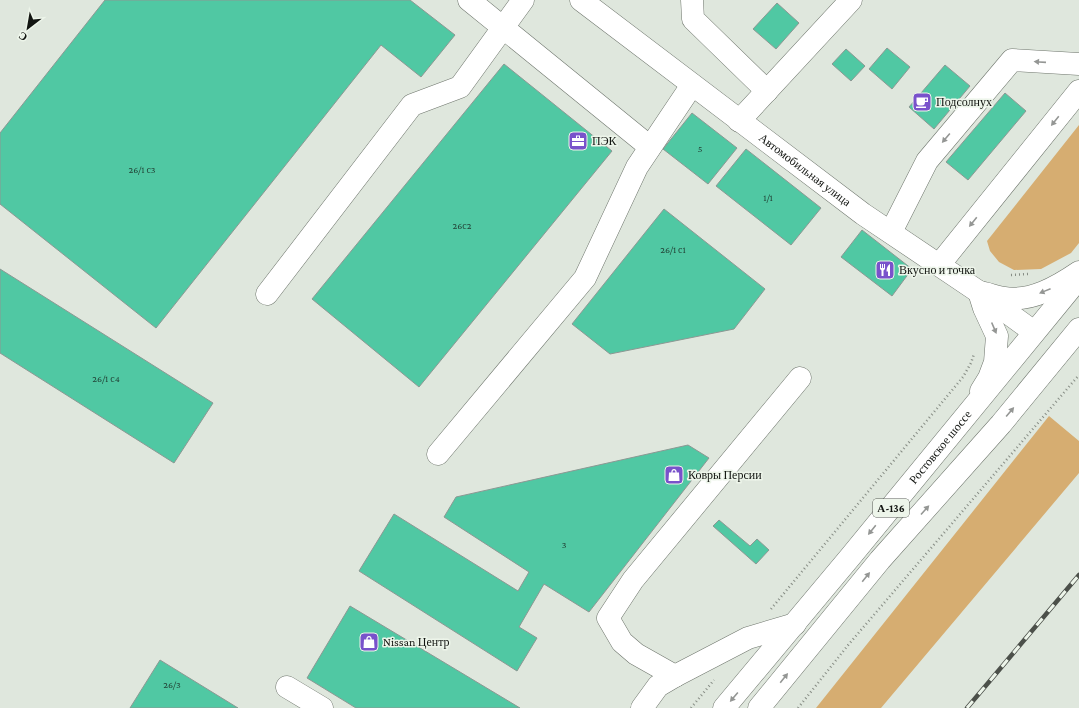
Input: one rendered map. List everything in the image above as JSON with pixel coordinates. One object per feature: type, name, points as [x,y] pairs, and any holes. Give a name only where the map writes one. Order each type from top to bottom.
[{"type":"main road","points":[[469,0],[650,147]]},
{"type":"main road","points":[[267,294],[412,105],[460,86],[523,0]]},
{"type":"main road","name":"Автомобильная улица","points":[[581,0],[739,121],[860,217],[890,232],[979,292],[1061,352]]},
{"type":"main road","points":[[692,0],[693,19],[767,91]]},
{"type":"main road","points":[[739,121],[851,0]]},
{"type":"main road","points":[[890,232],[927,161],[1012,60],[1079,64]]},
{"type":"main road","points":[[438,454],[585,278],[637,167],[692,85]]},
{"type":"main road","points":[[939,265],[1079,91]]},
{"type":"main road","points":[[979,292],[1004,298],[1024,298],[1045,292],[1079,272]]},
{"type":"main road","name":"Ростовское шоссе","points":[[724,708],[795,624],[1079,278]]},
{"type":"main road","points":[[967,414],[989,378],[995,362],[997,336],[984,308],[979,292]]},
{"type":"main road","name":"А-136","points":[[759,708],[880,560],[1001,424],[1079,329]]},
{"type":"main road","points":[[675,676],[636,654],[622,642],[608,618],[633,580],[800,378]]},
{"type":"main road","points":[[642,708],[658,686],[675,676],[748,638],[795,624]]},
{"type":"main road","points":[[287,687],[322,708]]},
{"type":"path","points":[[768,614],[963,377],[971,363],[975,350]]},
{"type":"path","points":[[798,708],[849,644],[1079,375]]},
{"type":"path","points":[[691,708],[715,679]]},
{"type":"shaded area","points":[[1079,125],[1079,243],[1071,253],[1041,269],[1014,270],[999,262],[990,251],[987,241]]},
{"type":"shaded area","points":[[1049,416],[1079,441],[1079,473],[881,708],[816,708]]},
{"type":"building","points":[[105,0],[410,0],[455,35],[421,77],[381,45],[156,328],[0,204],[0,133]]},
{"type":"building","points":[[777,3],[799,23],[776,49],[753,29]]},
{"type":"building","points":[[887,48],[910,67],[892,89],[869,69]]},
{"type":"building","points":[[846,49],[865,66],[851,81],[832,64]]},
{"type":"building","points":[[504,64],[612,151],[419,387],[312,299]]},
{"type":"building","points":[[945,65],[970,86],[934,129],[909,107]]},
{"type":"building","points":[[1005,93],[1026,111],[968,180],[946,162]]},
{"type":"building","points":[[692,113],[737,148],[708,184],[663,149]]},
{"type":"building","points":[[746,149],[821,208],[791,245],[716,186]]},
{"type":"building","points":[[664,209],[765,289],[734,329],[610,354],[572,324]]},
{"type":"building","points":[[862,230],[912,269],[892,296],[841,257]]},
{"type":"building","points":[[0,269],[213,403],[174,463],[0,353]]},
{"type":"building","points":[[688,445],[709,458],[589,612],[544,584],[519,627],[537,638],[517,671],[359,571],[394,514],[518,591],[529,572],[444,517],[456,497]]},
{"type":"building","points":[[719,520],[750,546],[757,539],[769,550],[756,564],[713,526]]},
{"type":"building","name":"Nissan Центр","points":[[350,606],[520,708],[356,708],[307,678]]},
{"type":"building","points":[[160,660],[238,708],[130,708]]},
{"type":"railway","points":[[967,708],[1079,575]]},
{"type":"place","name":"Подсолнух","points":[[922,102]]},
{"type":"place","name":"ПЭК","points":[[578,141]]},
{"type":"place","name":"Вкусно и точка","points":[[885,270]]},
{"type":"place","name":"Ковры Персии","points":[[674,475]]},
{"type":"place","name":"Nissan Центр","points":[[369,642]]}]
